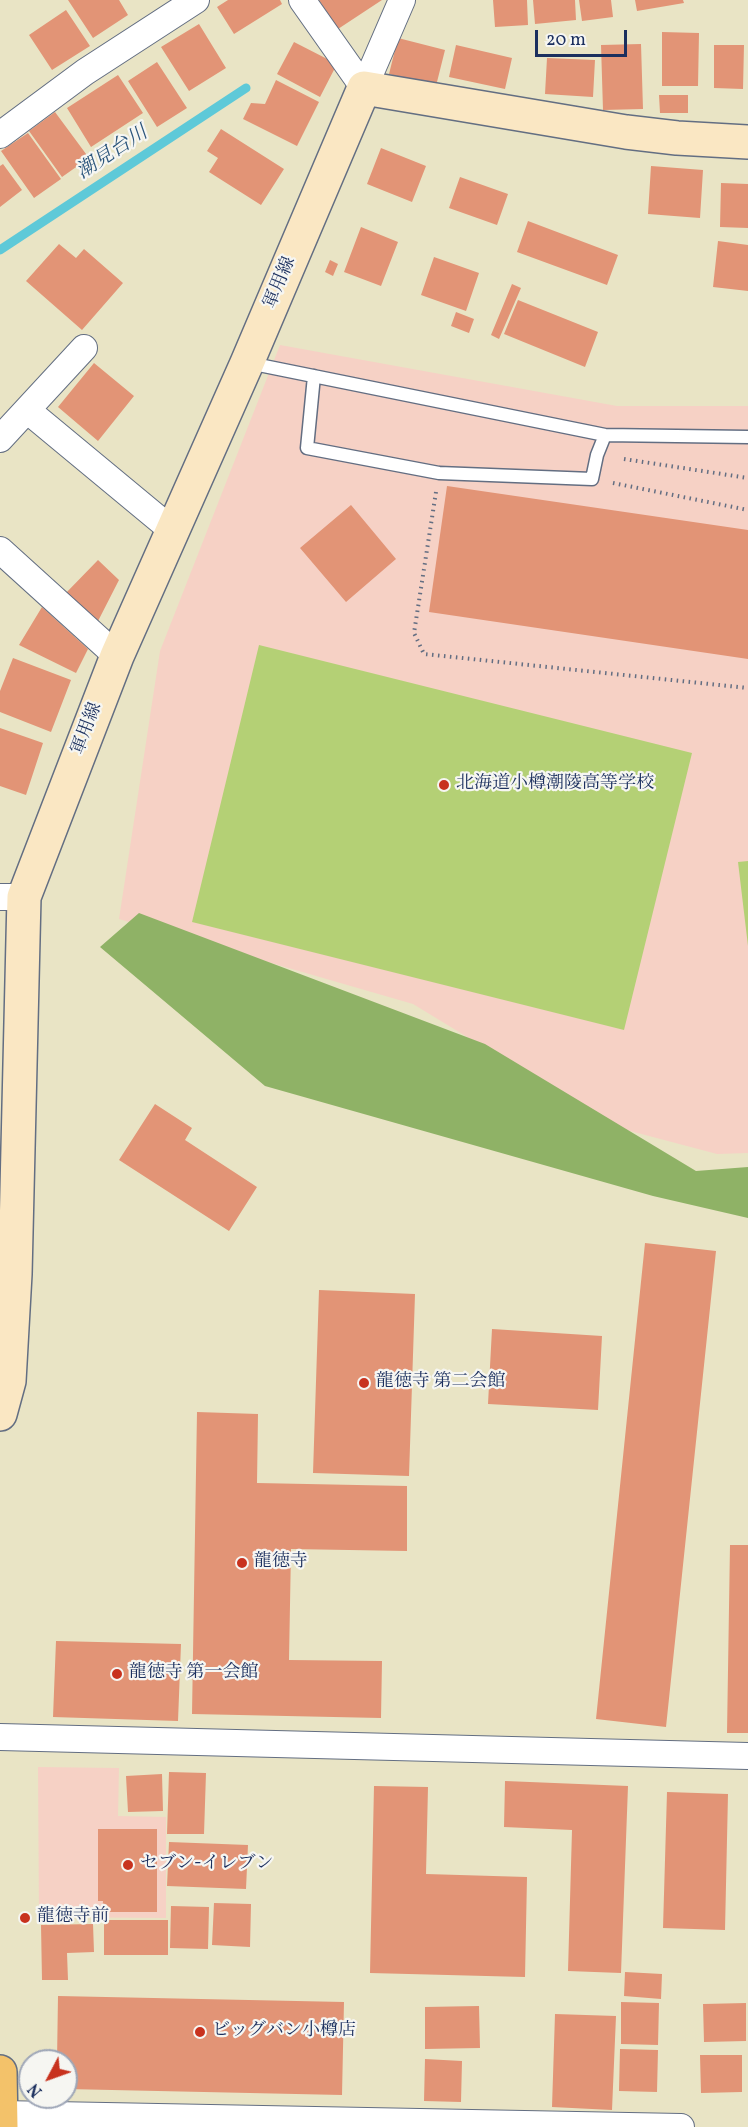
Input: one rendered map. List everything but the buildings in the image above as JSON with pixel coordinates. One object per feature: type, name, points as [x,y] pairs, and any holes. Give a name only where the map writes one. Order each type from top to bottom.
[{"type":"highway","points":[[0,2072],[1,2121]]},
{"type":"street","points":[[0,135],[85,72],[196,0]]},
{"type":"street","points":[[302,0],[364,88],[604,129],[677,138],[748,142]]},
{"type":"street","points":[[364,88],[402,0]]},
{"type":"street","name":"軍用線","points":[[0,1414],[9,1382],[15,1274],[12,897],[248,363],[364,88]]},
{"type":"street","points":[[0,439],[84,348]]},
{"type":"street","points":[[27,410],[173,531]]},
{"type":"street","points":[[0,549],[117,656]]},
{"type":"street","points":[[0,1737],[748,1756]]},
{"type":"street","points":[[1,2121],[681,2127]]},
{"type":"lane","points":[[248,363],[605,435],[748,437]]},
{"type":"lane","points":[[314,376],[307,448],[439,473],[592,479],[597,455],[605,435]]},
{"type":"path","points":[[597,455],[748,478]]},
{"type":"path","points":[[439,473],[414,633],[424,654],[748,688]]},
{"type":"path","points":[[592,479],[748,510]]},
{"type":"shaded area","name":"北海道小樽潮陵高等学校","points":[[280,345],[617,406],[748,406],[748,1153],[717,1154],[615,1127],[413,1004],[119,919],[160,651]]},
{"type":"shaded area","points":[[38,1767],[119,1768],[118,1816],[166,1817],[166,1918],[39,1917]]},
{"type":"green space","points":[[259,645],[692,753],[624,1030],[192,922]]},
{"type":"green space","points":[[748,861],[748,946],[738,862]]},
{"type":"green space","points":[[139,913],[485,1044],[696,1171],[748,1167],[748,1218],[653,1196],[265,1086],[100,947]]},
{"type":"waterway","name":"潮見台川","points":[[0,250],[246,88]]},
{"type":"place","name":"北海道小樽潮陵高等学校","points":[[444,785]]},
{"type":"place","name":"龍徳寺 第二会館","points":[[364,1383]]},
{"type":"place","name":"龍徳寺","points":[[242,1563]]},
{"type":"place","name":"龍徳寺 第一会館","points":[[117,1674]]},
{"type":"place","name":"セブン-イレブン","points":[[128,1865]]},
{"type":"place","name":"龍徳寺前","points":[[25,1918]]},
{"type":"place","name":"ビッグバン小樽店","points":[[200,2032]]}]
